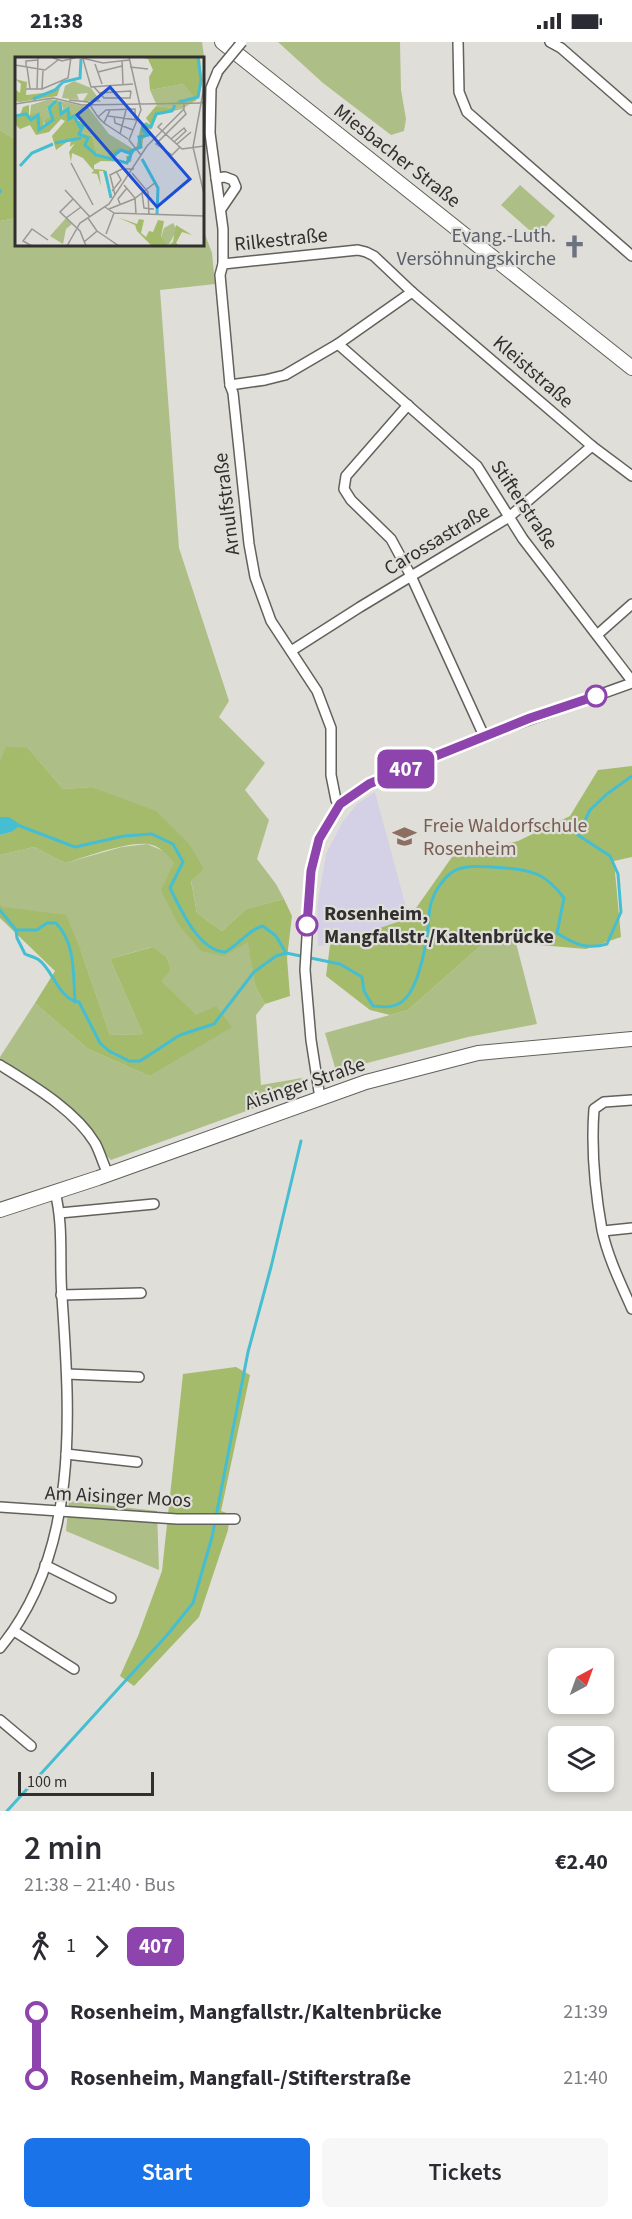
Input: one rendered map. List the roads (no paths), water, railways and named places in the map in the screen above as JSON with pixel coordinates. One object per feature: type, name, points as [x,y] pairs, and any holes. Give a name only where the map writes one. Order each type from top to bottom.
[{"type":"main road","name":"Miesbacher Straße","points":[[222,42],[632,368]]},
{"type":"main road","name":"Aisinger Straße","points":[[0,1209],[108,1174],[366,1082],[478,1053],[632,1039]]},
{"type":"street","points":[[223,264],[224,229],[210,133],[211,88],[218,71],[242,42]]},
{"type":"street","points":[[458,42],[459,92],[461,102],[467,112],[632,256]]},
{"type":"street","points":[[550,42],[561,48],[632,110]]},
{"type":"street","points":[[216,178],[225,177],[233,180],[236,187],[221,209]]},
{"type":"street","name":"Rilkestraße","points":[[230,385],[220,275],[223,264],[358,250],[374,256],[412,292]]},
{"type":"street","points":[[230,385],[285,375],[338,344],[412,292]]},
{"type":"street","name":"Kleiststraße","points":[[412,292],[592,446],[632,476]]},
{"type":"street","name":"Stifterstraße","points":[[338,344],[477,466],[523,539],[632,682]]},
{"type":"street","name":"Arnulfstraße","points":[[230,385],[233,393],[249,544],[255,577],[271,621],[317,691],[331,728],[331,775],[336,800],[340,804]]},
{"type":"street","points":[[408,405],[346,476],[344,489],[351,500],[391,539],[411,576],[484,736]]},
{"type":"street","name":"Carossastraße","points":[[291,651],[508,518],[592,446]]},
{"type":"street","points":[[597,635],[632,604]]},
{"type":"street","points":[[321,1098],[311,1040],[305,970],[306,939],[311,871],[319,839],[340,804],[369,784],[484,736],[632,682]]},
{"type":"street","points":[[0,1065],[34,1086],[79,1122],[95,1143],[108,1174]]},
{"type":"street","points":[[632,1100],[604,1102],[594,1109],[591,1139],[603,1231],[611,1260],[632,1309]]},
{"type":"street","points":[[0,1648],[14,1631],[50,1555],[59,1513],[66,1455],[67,1374],[61,1295],[60,1213],[55,1192]]},
{"type":"street","points":[[60,1213],[154,1204]]},
{"type":"street","points":[[603,1231],[632,1228]]},
{"type":"street","points":[[61,1295],[141,1293]]},
{"type":"street","points":[[67,1374],[139,1377]]},
{"type":"street","points":[[66,1455],[137,1462]]},
{"type":"street","name":"Am Aisinger Moos","points":[[0,1507],[59,1513],[208,1520],[235,1519]]},
{"type":"street","points":[[45,1565],[111,1598]]},
{"type":"street","points":[[14,1631],[74,1669]]},
{"type":"street","points":[[0,1720],[31,1746]]},
{"type":"water","points":[[0,817],[9,817],[21,825],[11,832],[0,835]]},
{"type":"waterway","points":[[0,910],[16,930],[17,938],[25,954],[39,960],[66,996],[79,1002],[100,1043],[109,1051],[129,1061],[140,1061],[180,1035],[214,1024],[254,972],[276,956],[286,953],[340,964],[362,977],[364,991],[373,1006],[397,1005],[406,998],[416,980],[433,897],[448,876],[462,868],[515,869],[545,878],[564,898],[557,933],[581,945],[607,944],[621,912],[618,874],[610,856],[578,835],[590,810],[632,776]]},
{"type":"waterway","points":[[20,826],[75,847],[124,836],[152,834],[173,844],[183,862],[170,888],[185,918],[207,945],[225,952],[253,930],[263,926],[276,936],[286,953]]},
{"type":"waterway","points":[[16,930],[37,930],[47,923],[56,923],[67,940],[70,950],[75,1002]]},
{"type":"waterway","points":[[7,1811],[168,1634],[193,1603],[212,1537],[248,1352],[301,1141]]},
{"type":"place","name":"Evang.-Luth. Versöhnungskirche","points":[[574,247]]},
{"type":"place","name":"Freie Waldorfschule Rosenheim","points":[[405,837]]},
{"type":"place","name":"Rosenheim, Mangfallstr./Kaltenbrücke","points":[[307,925]]}]
